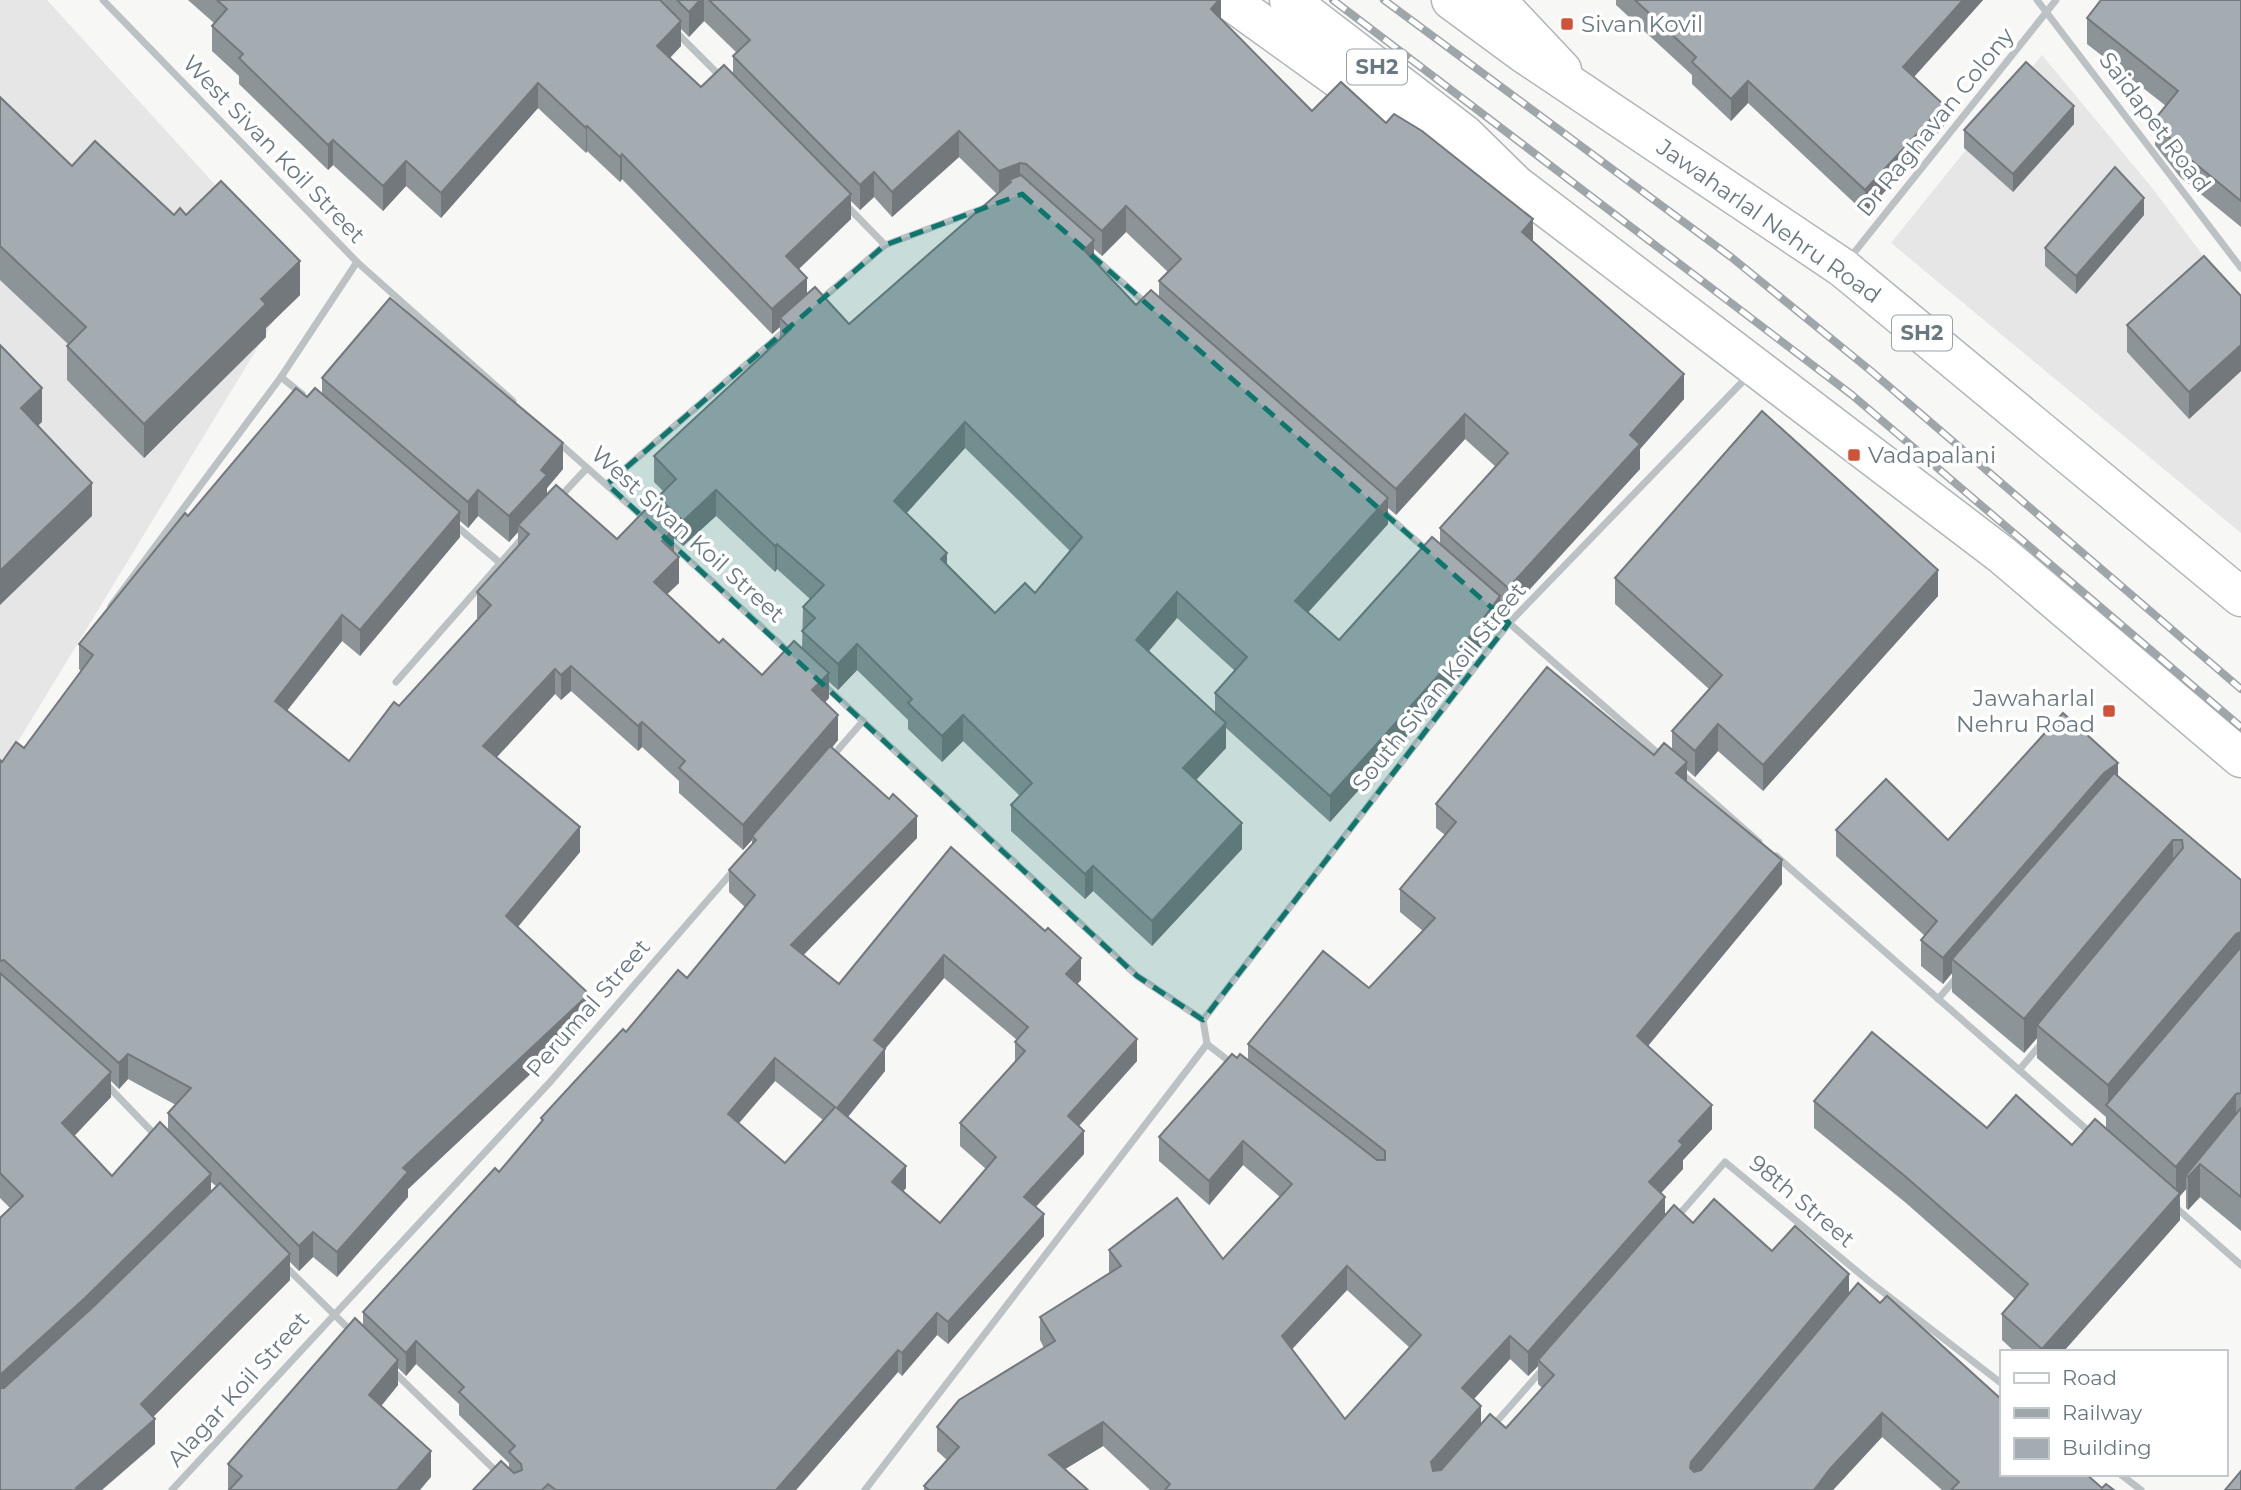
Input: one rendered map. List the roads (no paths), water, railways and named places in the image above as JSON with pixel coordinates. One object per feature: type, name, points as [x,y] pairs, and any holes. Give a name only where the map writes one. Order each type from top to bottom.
[{"type":"main road","points":[[1229,0],[1365,98],[1515,184]]},
{"type":"main road","name":"SH2","points":[[1289,0],[1464,134],[1515,184],[2003,555],[2241,758]]},
{"type":"main road","name":"SH2","points":[[1451,0],[1523,53],[1584,93]]},
{"type":"main road","name":"Jawaharlal Nehru Road","points":[[1496,0],[1584,93],[1843,268],[2241,597]]},
{"type":"street","name":"West Sivan Koil Street","points":[[103,0],[357,262],[517,405]]},
{"type":"street","name":"Saidapet Road","points":[[2037,0],[2241,268]]},
{"type":"street","name":"Dr Raghavan Colony","points":[[1843,268],[2056,0]]},
{"type":"street","points":[[664,20],[731,88]]},
{"type":"street","points":[[837,196],[885,245]]},
{"type":"street","points":[[813,307],[885,245],[997,203]]},
{"type":"street","points":[[1084,248],[1157,312]]},
{"type":"street","points":[[104,615],[281,377],[357,262]]},
{"type":"street","points":[[607,484],[792,324]]},
{"type":"street","name":"South Sivan Koil Street","points":[[1203,1020],[1509,623],[1757,367]]},
{"type":"street","points":[[281,377],[312,403]]},
{"type":"street","name":"West Sivan Koil Street","points":[[547,432],[802,664]]},
{"type":"street","points":[[552,505],[587,468]]},
{"type":"street","points":[[1374,504],[1436,559]]},
{"type":"street","points":[[447,518],[499,562]]},
{"type":"street","points":[[396,682],[534,524]]},
{"type":"street","points":[[1488,605],[2098,1139],[2107,1129]]},
{"type":"street","points":[[822,683],[1137,976],[1203,1020],[1207,1044],[1240,1069]]},
{"type":"street","points":[[826,763],[863,721]]},
{"type":"street","name":"Perumal Street","points":[[332,1313],[551,1081],[744,858]]},
{"type":"street","points":[[1938,999],[1965,968]]},
{"type":"street","points":[[2019,1070],[2046,1038]]},
{"type":"street","points":[[865,1490],[1207,1044]]},
{"type":"street","points":[[101,1079],[164,1144]]},
{"type":"street","name":"98th Street","points":[[1671,1224],[1725,1162],[1870,1282],[2000,1382]]},
{"type":"street","points":[[2177,1209],[2185,1199]]},
{"type":"street","points":[[2167,1200],[2241,1265]]},
{"type":"street","points":[[276,1257],[361,1341]]},
{"type":"street","points":[[1861,1293],[1870,1282]]},
{"type":"street","name":"Alagar Koil Street","points":[[172,1490],[332,1313]]},
{"type":"street","points":[[1481,1439],[1545,1367]]},
{"type":"street","points":[[390,1369],[506,1481]]},
{"type":"street","points":[[2123,1476],[2141,1490]]},
{"type":"railway","points":[[1333,0],[1852,395],[2241,727]]},
{"type":"railway","points":[[1384,0],[1731,257],[1871,371],[2241,689]]},
{"type":"place","name":"Sivan Kovil","points":[[1567,24]]},
{"type":"place","name":"Vadapalani","points":[[1854,455]]},
{"type":"place","name":"Jawaharlal Nehru Road","points":[[2109,711]]}]
